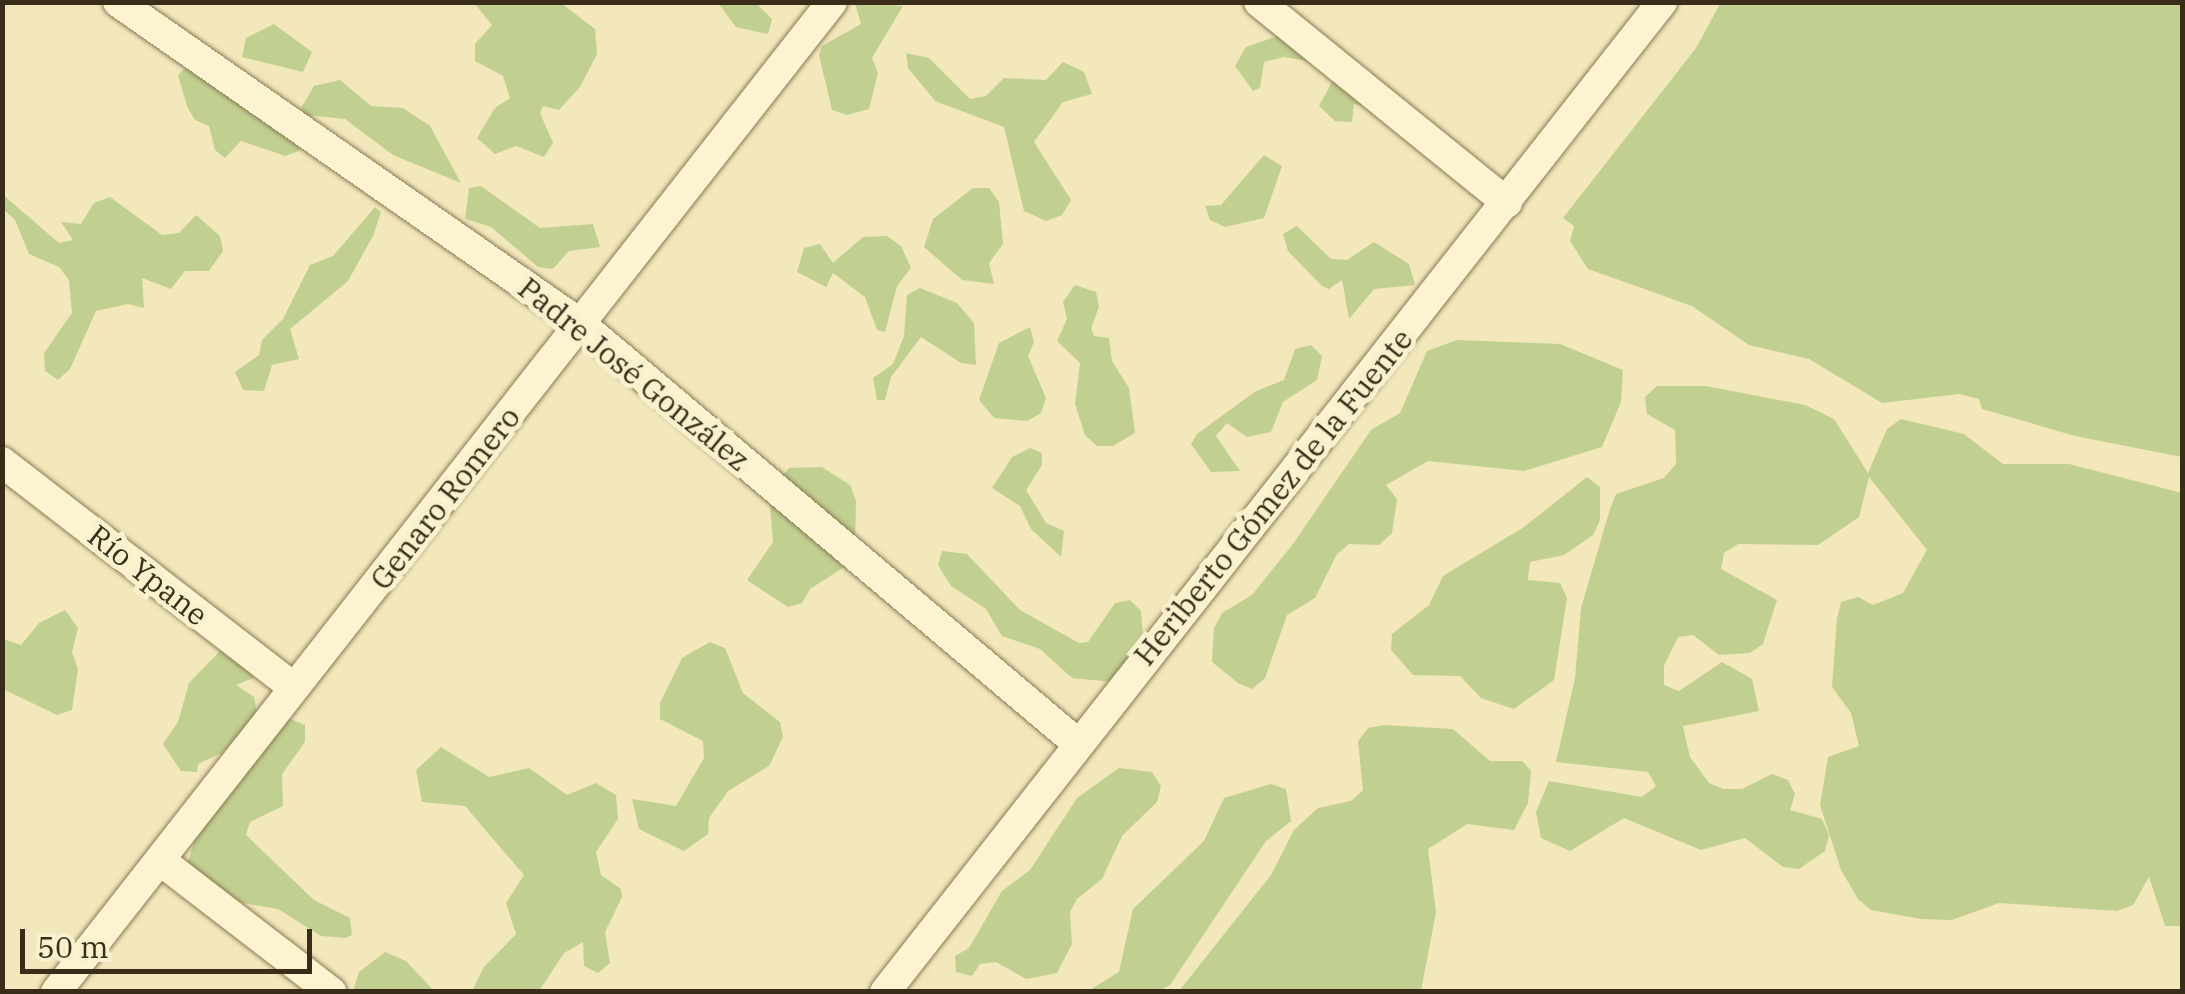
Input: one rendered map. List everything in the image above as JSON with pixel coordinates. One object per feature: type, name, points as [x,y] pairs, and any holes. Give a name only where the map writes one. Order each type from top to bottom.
[{"type":"street","name":"Padre José González","points":[[118,2],[582,325],[1077,742]]},
{"type":"street","name":"Genaro Romero","points":[[56,992],[832,2]]},
{"type":"street","points":[[1259,2],[1507,204]]},
{"type":"street","name":"Heriberto Gómez de la Fuente","points":[[885,992],[1077,742],[1507,204],[1662,2]]},
{"type":"street","name":"Río Ypane","points":[[2,462],[294,688]]},
{"type":"street","points":[[161,862],[331,992]]},
{"type":"green space","points":[[1721,2],[2182,3],[2182,457],[2075,436],[1982,409],[1979,399],[1959,394],[1882,403],[1809,359],[1749,345],[1692,306],[1588,269],[1570,241],[1574,226],[1563,218],[1696,48]]},
{"type":"green space","points":[[474,3],[561,3],[595,29],[597,54],[580,87],[559,110],[543,106],[540,113],[553,143],[544,157],[516,146],[495,154],[477,138],[495,108],[510,98],[503,76],[475,61],[475,44],[492,25]]},
{"type":"green space","points":[[718,3],[756,3],[772,19],[768,34],[736,27]]},
{"type":"green space","points":[[855,3],[903,6],[872,58],[878,73],[869,109],[847,115],[832,110],[819,55],[822,46],[861,24]]},
{"type":"green space","points":[[274,24],[312,52],[303,72],[242,57],[246,38]]},
{"type":"green space","points":[[1278,36],[1312,62],[1284,57],[1264,62],[1260,88],[1253,91],[1235,66],[1246,47]]},
{"type":"green space","points":[[906,53],[929,58],[970,99],[986,96],[1004,78],[1046,80],[1063,62],[1084,72],[1092,94],[1063,102],[1034,142],[1071,200],[1062,215],[1046,221],[1024,211],[1004,127],[935,101],[908,68]]},
{"type":"green space","points":[[190,64],[302,143],[299,151],[285,156],[241,141],[225,158],[215,150],[209,126],[195,120],[187,106],[178,75]]},
{"type":"green space","points":[[1334,78],[1365,106],[1354,104],[1352,122],[1335,121],[1319,106]]},
{"type":"green space","points":[[340,80],[371,106],[403,108],[430,126],[461,183],[393,155],[345,119],[306,115],[301,108],[314,86]]},
{"type":"green space","points":[[1264,155],[1282,166],[1264,218],[1225,227],[1210,220],[1205,206],[1221,205]]},
{"type":"green space","points":[[481,186],[540,228],[593,224],[600,247],[569,251],[553,269],[538,267],[491,227],[465,219],[469,188]]},
{"type":"green space","points":[[973,188],[989,188],[999,202],[1003,244],[989,263],[994,284],[962,280],[924,247],[933,219]]},
{"type":"green space","points":[[2,194],[59,243],[73,240],[61,222],[81,224],[94,203],[110,197],[162,235],[179,233],[196,215],[220,236],[223,251],[209,271],[185,271],[171,289],[142,278],[144,308],[128,304],[96,311],[70,369],[58,380],[45,371],[44,353],[72,313],[69,280],[59,267],[29,254],[15,220],[3,209]]},
{"type":"green space","points":[[375,207],[381,212],[373,236],[348,281],[290,329],[299,359],[272,365],[264,391],[243,390],[235,372],[259,355],[262,340],[283,319],[310,265],[333,256]]},
{"type":"green space","points":[[1297,226],[1331,259],[1347,260],[1374,242],[1409,264],[1415,285],[1374,289],[1349,319],[1342,280],[1329,289],[1322,286],[1288,251],[1283,234]]},
{"type":"green space","points":[[887,236],[901,246],[911,268],[897,286],[885,332],[877,330],[865,297],[833,273],[826,287],[797,272],[804,248],[820,244],[833,263],[863,237]]},
{"type":"green space","points":[[1075,285],[1096,292],[1099,307],[1091,328],[1094,336],[1109,338],[1112,361],[1129,388],[1135,433],[1113,446],[1097,446],[1085,435],[1075,404],[1080,363],[1057,341],[1067,319],[1063,302]]},
{"type":"green space","points":[[920,288],[957,303],[974,323],[976,365],[961,363],[921,337],[891,377],[885,400],[877,400],[873,378],[893,364],[904,336],[907,295]]},
{"type":"green space","points":[[1030,327],[1034,342],[1028,356],[1046,398],[1041,413],[1027,421],[994,418],[979,400],[999,343]]},
{"type":"green space","points":[[1457,340],[1560,344],[1623,370],[1621,402],[1602,447],[1524,471],[1428,461],[1386,485],[1397,499],[1392,533],[1379,545],[1349,544],[1337,554],[1315,598],[1287,615],[1265,678],[1252,689],[1238,683],[1212,662],[1214,628],[1222,613],[1252,595],[1293,544],[1371,430],[1400,413],[1427,351]]},
{"type":"green space","points":[[1311,345],[1322,356],[1317,380],[1283,402],[1271,432],[1247,437],[1227,423],[1216,436],[1240,471],[1211,472],[1191,444],[1197,434],[1256,391],[1284,380],[1295,349]]},
{"type":"green space","points":[[1657,386],[1706,386],[1805,405],[1834,419],[1868,473],[1887,429],[1901,419],[1964,434],[2003,464],[2069,464],[2182,493],[2182,926],[2165,926],[2149,877],[2133,905],[2117,911],[1999,903],[1952,920],[1921,919],[1871,910],[1858,899],[1841,870],[1820,805],[1828,757],[1859,746],[1851,713],[1832,687],[1837,618],[1841,602],[1858,597],[1873,605],[1903,593],[1927,550],[1869,477],[1859,517],[1818,545],[1738,544],[1724,553],[1721,569],[1777,600],[1763,644],[1750,653],[1719,655],[1693,635],[1678,637],[1664,666],[1664,685],[1679,691],[1722,662],[1752,679],[1759,711],[1683,726],[1690,757],[1709,783],[1724,789],[1742,789],[1772,774],[1788,780],[1795,794],[1790,810],[1822,819],[1829,835],[1825,851],[1799,869],[1783,867],[1745,838],[1701,850],[1624,818],[1570,851],[1541,838],[1536,812],[1549,781],[1642,797],[1656,786],[1648,772],[1556,762],[1575,678],[1581,608],[1616,494],[1664,478],[1676,464],[1675,430],[1647,414],[1645,397]]},
{"type":"green space","points":[[1030,448],[1042,453],[1042,465],[1026,490],[1046,523],[1064,531],[1061,557],[1031,529],[1020,506],[992,488],[1012,457]]},
{"type":"green space","points":[[822,467],[850,485],[856,501],[855,549],[849,564],[810,589],[802,603],[788,607],[747,580],[773,542],[769,493],[789,468]]},
{"type":"green space","points":[[1587,477],[1600,487],[1600,520],[1593,535],[1564,555],[1530,562],[1528,580],[1560,583],[1567,598],[1554,680],[1514,709],[1481,698],[1460,676],[1413,675],[1391,650],[1392,634],[1429,605],[1443,576],[1524,527]]},
{"type":"green space","points":[[942,551],[967,554],[1020,610],[1079,643],[1088,642],[1115,603],[1130,600],[1141,611],[1144,647],[1122,683],[1072,678],[1040,649],[1002,636],[986,609],[951,586],[938,565]]},
{"type":"green space","points":[[65,610],[78,628],[72,652],[78,669],[72,710],[57,715],[3,689],[3,639],[21,645],[39,623]]},
{"type":"green space","points":[[710,642],[725,648],[743,693],[780,722],[783,737],[769,766],[728,791],[709,818],[708,834],[684,851],[639,829],[632,799],[676,806],[704,758],[703,741],[660,719],[660,703],[682,658]]},
{"type":"green space","points":[[223,648],[256,668],[253,678],[236,685],[254,697],[257,713],[222,753],[198,764],[197,772],[181,771],[163,744],[178,722],[189,683]]},
{"type":"green space","points":[[283,716],[305,725],[305,742],[282,774],[283,806],[250,822],[246,835],[314,900],[350,918],[352,935],[345,938],[321,936],[278,909],[213,898],[185,871],[195,839]]},
{"type":"green space","points":[[1384,725],[1453,729],[1490,761],[1522,761],[1531,771],[1528,803],[1514,830],[1467,824],[1428,849],[1436,912],[1421,991],[1179,991],[1271,875],[1294,830],[1318,808],[1351,801],[1363,790],[1358,741],[1368,728]]},
{"type":"green space","points":[[441,747],[489,777],[529,768],[567,795],[596,783],[616,795],[618,819],[596,852],[601,875],[621,889],[622,897],[605,932],[610,963],[598,973],[584,966],[583,942],[564,953],[539,991],[472,991],[484,967],[516,934],[506,903],[524,875],[465,806],[422,802],[416,770]]},
{"type":"green space","points":[[1119,768],[1152,772],[1161,786],[1157,802],[1122,836],[1102,879],[1077,899],[1070,912],[1072,944],[1057,973],[1026,979],[996,962],[980,964],[972,976],[956,972],[955,956],[969,948],[1002,891],[1030,870],[1077,798]]},
{"type":"green space","points":[[1271,784],[1286,789],[1291,821],[1266,841],[1170,985],[1159,991],[1088,991],[1119,972],[1133,909],[1204,841],[1224,798]]},
{"type":"green space","points":[[385,952],[406,961],[434,991],[353,991],[359,972]]}]
